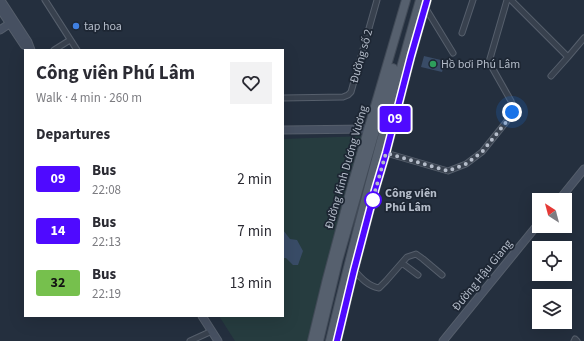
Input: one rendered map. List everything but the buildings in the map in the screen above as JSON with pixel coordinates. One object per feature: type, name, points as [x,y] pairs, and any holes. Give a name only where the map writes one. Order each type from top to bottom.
[{"type":"main road","name":"Đường Kinh Dương Vương","points":[[312,341],[327,279],[372,129],[406,0]]},
{"type":"main road","points":[[0,1],[5,16]]},
{"type":"main road","name":"Đường Kinh Dương Vương","points":[[372,129],[421,2]]},
{"type":"main road","points":[[330,341],[368,188],[386,153],[411,56],[421,2]]},
{"type":"main road","points":[[337,341],[376,175],[421,2]]},
{"type":"main road","points":[[0,8],[5,16],[12,22],[24,45],[30,49]]},
{"type":"main road","points":[[0,30],[12,22]]},
{"type":"main road","points":[[284,130],[372,129]]},
{"type":"main road","points":[[565,193],[584,169]]},
{"type":"main road","name":"Đường Kinh Dương Vương","points":[[319,341],[360,171]]},
{"type":"main road","points":[[360,171],[376,175]]},
{"type":"main road","points":[[573,184],[584,174]]},
{"type":"main road","name":"Đường Hậu Giang","points":[[443,341],[532,232]]},
{"type":"main road","points":[[203,317],[218,341]]},
{"type":"street","points":[[44,0],[76,49]]},
{"type":"street","name":"Đường số 2","points":[[284,98],[343,97],[351,92],[377,0]]},
{"type":"street","points":[[462,33],[473,0]]},
{"type":"street","points":[[386,153],[448,171],[466,164],[482,152],[511,116],[511,101],[489,62],[507,0]]},
{"type":"street","points":[[511,0],[568,57]]},
{"type":"street","points":[[421,2],[453,53]]},
{"type":"street","points":[[551,76],[584,38]]},
{"type":"street","points":[[56,49],[70,40]]},
{"type":"street","points":[[354,270],[372,287],[379,288],[407,258],[416,254],[423,258],[442,275]]},
{"type":"street","points":[[402,263],[418,275]]},
{"type":"street","points":[[190,341],[212,331]]},
{"type":"street","points":[[574,341],[575,339],[577,341]]},
{"type":"green space","name":"Công viên Phú Lâm","points":[[364,136],[310,341],[235,341],[220,317],[284,317],[284,139]]},
{"type":"water","name":"Hồ bơi Phú Lâm","points":[[424,56],[445,61],[442,72],[421,67]]},
{"type":"water","points":[[284,231],[290,239],[297,240],[303,251],[298,265],[293,265],[286,258],[284,258]]},
{"type":"bus line","name":"09","points":[[337,341],[375,190],[427,0]]},
{"type":"place","name":"tap hoa","points":[[76,26]]},
{"type":"place","name":"Hồ bơi Phú Lâm","points":[[433,64]]},
{"type":"place","name":"Công viên Phú Lâm","points":[[373,200]]},
{"type":"route","points":[[373,200],[372,202],[386,153],[448,171],[466,164],[482,152],[511,116],[512,112]]}]
